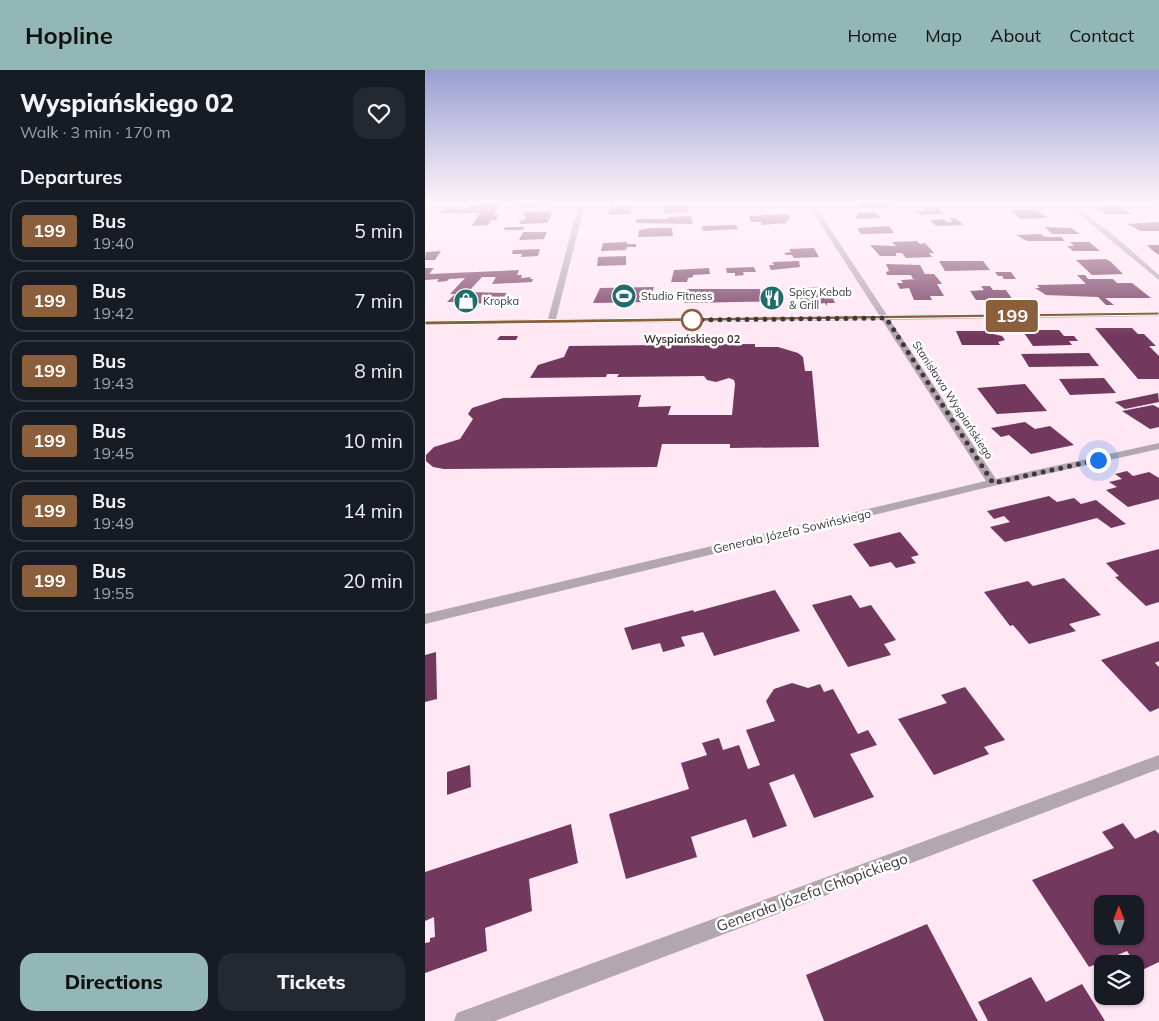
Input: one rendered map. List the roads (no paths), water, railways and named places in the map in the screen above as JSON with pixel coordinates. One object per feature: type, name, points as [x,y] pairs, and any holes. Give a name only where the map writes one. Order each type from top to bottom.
[{"type":"street","points":[[551,322],[570,247]]},
{"type":"street","name":"Stanisława Wyspiańskiego","points":[[840,247],[993,483]]},
{"type":"street","points":[[1122,247],[1159,278]]},
{"type":"street","points":[[425,323],[1159,314]]},
{"type":"street","name":"Generała Józefa Sowińskiego","points":[[425,619],[993,483],[1159,446]]},
{"type":"street","name":"Generała Józefa Chłopickiego","points":[[465,1021],[1159,762]]},
{"type":"place","name":"Studio Fitness","points":[[624,296]]},
{"type":"place","name":"Spicy Kebab & Grill","points":[[772,298]]},
{"type":"place","name":"Kropka","points":[[466,301]]},
{"type":"place","name":"Wyspiańskiego 02","points":[[692,320]]}]
